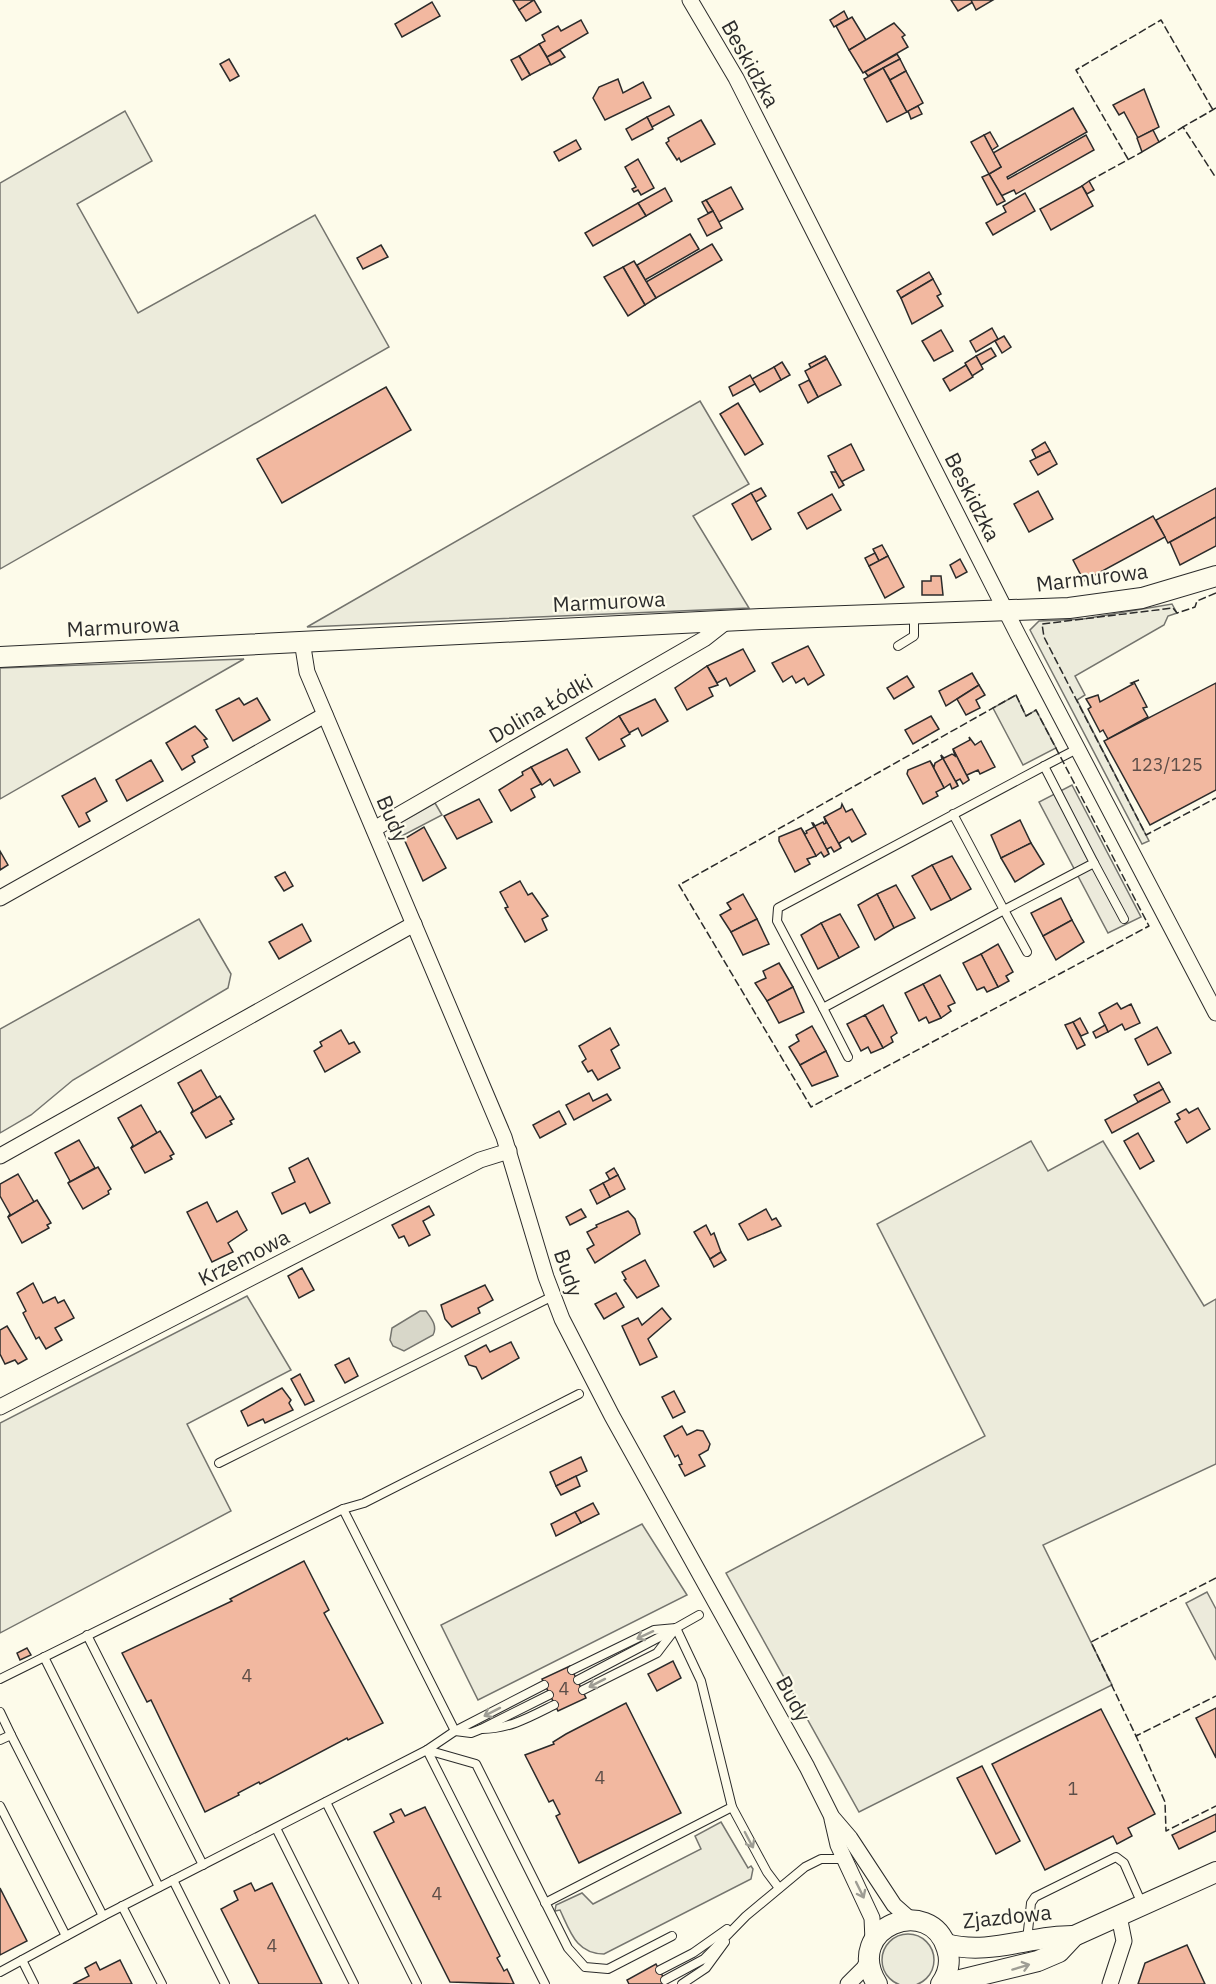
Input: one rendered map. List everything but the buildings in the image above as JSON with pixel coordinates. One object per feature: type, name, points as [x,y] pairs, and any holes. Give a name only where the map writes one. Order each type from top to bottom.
[{"type":"street","name":"Beskidzka","points":[[690,0],[736,78],[1077,749],[1216,1013]]},
{"type":"street","name":"Marmurowa","points":[[0,657],[727,621],[1006,610],[1122,602],[1169,591],[1216,576]]},
{"type":"street","name":"Dolina Łódki","points":[[374,829],[704,639],[727,621]]},
{"type":"street","name":"Budy","points":[[302,641],[307,672],[508,1151],[553,1296],[612,1416],[802,1757],[832,1816],[850,1838],[894,1905],[911,1920]]},
{"type":"street","points":[[0,898],[325,715]]},
{"type":"street","points":[[0,1156],[414,924]]},
{"type":"street","name":"Krzemowa","points":[[0,1407],[480,1160],[508,1151]]},
{"type":"street","name":"Budy","points":[[832,1816],[838,1845],[872,1918],[871,1949]]},
{"type":"street","name":"Zjazdowa","points":[[943,1984],[1038,1961],[1059,1952],[1074,1936],[1216,1872]]},
{"type":"street","points":[[1110,1984],[1124,1941],[1119,1916]]},
{"type":"street","points":[[848,1984],[864,1968],[871,1949],[893,1923],[911,1920],[935,1930],[946,1944],[949,1962],[943,1984]]},
{"type":"street","name":"Zjazdowa","points":[[946,1944],[977,1948],[1026,1943],[1054,1935],[1074,1936]]},
{"type":"street","points":[[871,1949],[869,1967],[877,1984]]},
{"type":"lane","points":[[898,646],[914,636],[914,613]]},
{"type":"lane","points":[[849,1057],[777,921],[778,908],[1077,749]]},
{"type":"lane","points":[[1044,766],[1124,919]]},
{"type":"lane","points":[[953,814],[1027,952]]},
{"type":"lane","points":[[823,1008],[1094,862]]},
{"type":"lane","points":[[219,1463],[553,1296]]},
{"type":"lane","points":[[0,1679],[343,1509],[364,1503],[579,1394]]},
{"type":"lane","points":[[343,1509],[455,1731]]},
{"type":"lane","points":[[578,1680],[699,1615]]},
{"type":"lane","points":[[572,1670],[654,1630],[676,1628]]},
{"type":"lane","points":[[676,1628],[701,1682],[732,1807],[767,1872],[779,1888]]},
{"type":"lane","points":[[583,1690],[657,1653],[676,1628]]},
{"type":"lane","points":[[87,1635],[203,1865]]},
{"type":"lane","points":[[44,1657],[159,1887]]},
{"type":"lane","points":[[0,1972],[122,1906],[427,1750],[455,1731],[544,1685]]},
{"type":"lane","points":[[455,1731],[471,1733],[549,1695]]},
{"type":"lane","points":[[481,1729],[499,1729],[518,1724],[554,1705]]},
{"type":"lane","points":[[0,1712],[103,1916]]},
{"type":"lane","points":[[0,1740],[11,1735]]},
{"type":"lane","points":[[427,1750],[476,1764],[568,1948],[585,1967],[608,1969],[672,1936]]},
{"type":"lane","points":[[427,1750],[545,1984]]},
{"type":"lane","points":[[326,1802],[417,1984]]},
{"type":"lane","points":[[0,1806],[66,1936]]},
{"type":"lane","points":[[545,1903],[732,1807]]},
{"type":"lane","points":[[276,1828],[354,1984]]},
{"type":"lane","points":[[665,1980],[704,1959],[746,1917],[813,1862],[833,1857],[844,1859]]},
{"type":"lane","points":[[1026,1943],[1031,1903],[1035,1897],[1116,1857],[1124,1863],[1142,1905]]},
{"type":"lane","points":[[173,1880],[225,1984]]},
{"type":"lane","points":[[122,1906],[162,1984]]},
{"type":"lane","points":[[660,1970],[693,1953],[746,1917]]},
{"type":"lane","points":[[682,1984],[706,1968],[746,1917]]},
{"type":"lane","points":[[22,1960],[34,1984]]},
{"type":"shaded area","points":[[125,111],[152,161],[77,204],[138,313],[315,215],[389,347],[0,569],[0,183]]},
{"type":"shaded area","points":[[700,401],[749,484],[693,516],[749,608],[307,627]]},
{"type":"shaded area","points":[[1172,604],[1177,613],[1168,616],[1164,625],[1075,676],[1085,695],[1077,700],[1149,841],[1142,844],[1030,630],[1039,621],[1083,619]]},
{"type":"shaded area","points":[[244,659],[0,799],[0,668]]},
{"type":"shaded area","points":[[1016,695],[1026,716],[1036,710],[1056,748],[1023,765],[993,708]]},
{"type":"shaded area","points":[[1072,785],[1141,917],[1108,933],[1039,802]]},
{"type":"shaded area","points":[[435,803],[442,815],[396,839],[391,828]]},
{"type":"shaded area","points":[[199,919],[231,974],[228,988],[73,1080],[31,1115],[0,1133],[0,1029]]},
{"type":"shaded area","points":[[1031,1141],[1048,1171],[1103,1141],[1204,1306],[1216,1299],[1216,1464],[1043,1545],[1112,1685],[859,1812],[726,1573],[985,1436],[877,1224]]},
{"type":"shaded area","points":[[247,1296],[291,1370],[187,1424],[231,1511],[0,1633],[0,1423]]},
{"type":"shaded area","points":[[420,1311],[426,1311],[432,1319],[435,1328],[433,1335],[404,1351],[393,1346],[390,1340],[392,1328]]},
{"type":"shaded area","points":[[642,1524],[687,1595],[478,1700],[441,1625]]},
{"type":"shaded area","points":[[1207,1592],[1216,1609],[1216,1660],[1186,1603]]},
{"type":"shaded area","points":[[721,1822],[748,1868],[751,1866],[753,1869],[751,1879],[604,1954],[594,1953],[580,1946],[560,1910],[555,1911],[556,1905],[582,1893],[593,1904],[701,1849],[695,1836]]},
{"type":"shaded area","points":[[908,1934],[922,1938],[930,1946],[934,1960],[930,1974],[922,1982],[908,1986],[894,1982],[886,1974],[882,1960],[886,1946],[894,1938]]},
{"type":"fence","points":[[1128,159],[1076,70],[1161,20],[1213,110]]},
{"type":"fence","points":[[1216,108],[1183,127],[1216,178]]},
{"type":"fence","points":[[1159,142],[1183,127]]},
{"type":"fence","points":[[1089,181],[1142,152]]},
{"type":"fence","points":[[1216,593],[1197,601],[1195,607],[1177,613],[1173,608],[1042,624],[1044,637],[1146,835],[1216,798]]},
{"type":"fence","points":[[1016,695],[1026,716],[1036,710],[1149,926],[811,1107],[679,885],[1016,695]]},
{"type":"fence","points":[[1216,1578],[1091,1642],[1136,1736],[1216,1696]]},
{"type":"fence","points":[[1138,1735],[1136,1736],[1165,1802],[1166,1831],[1216,1806]]}]
